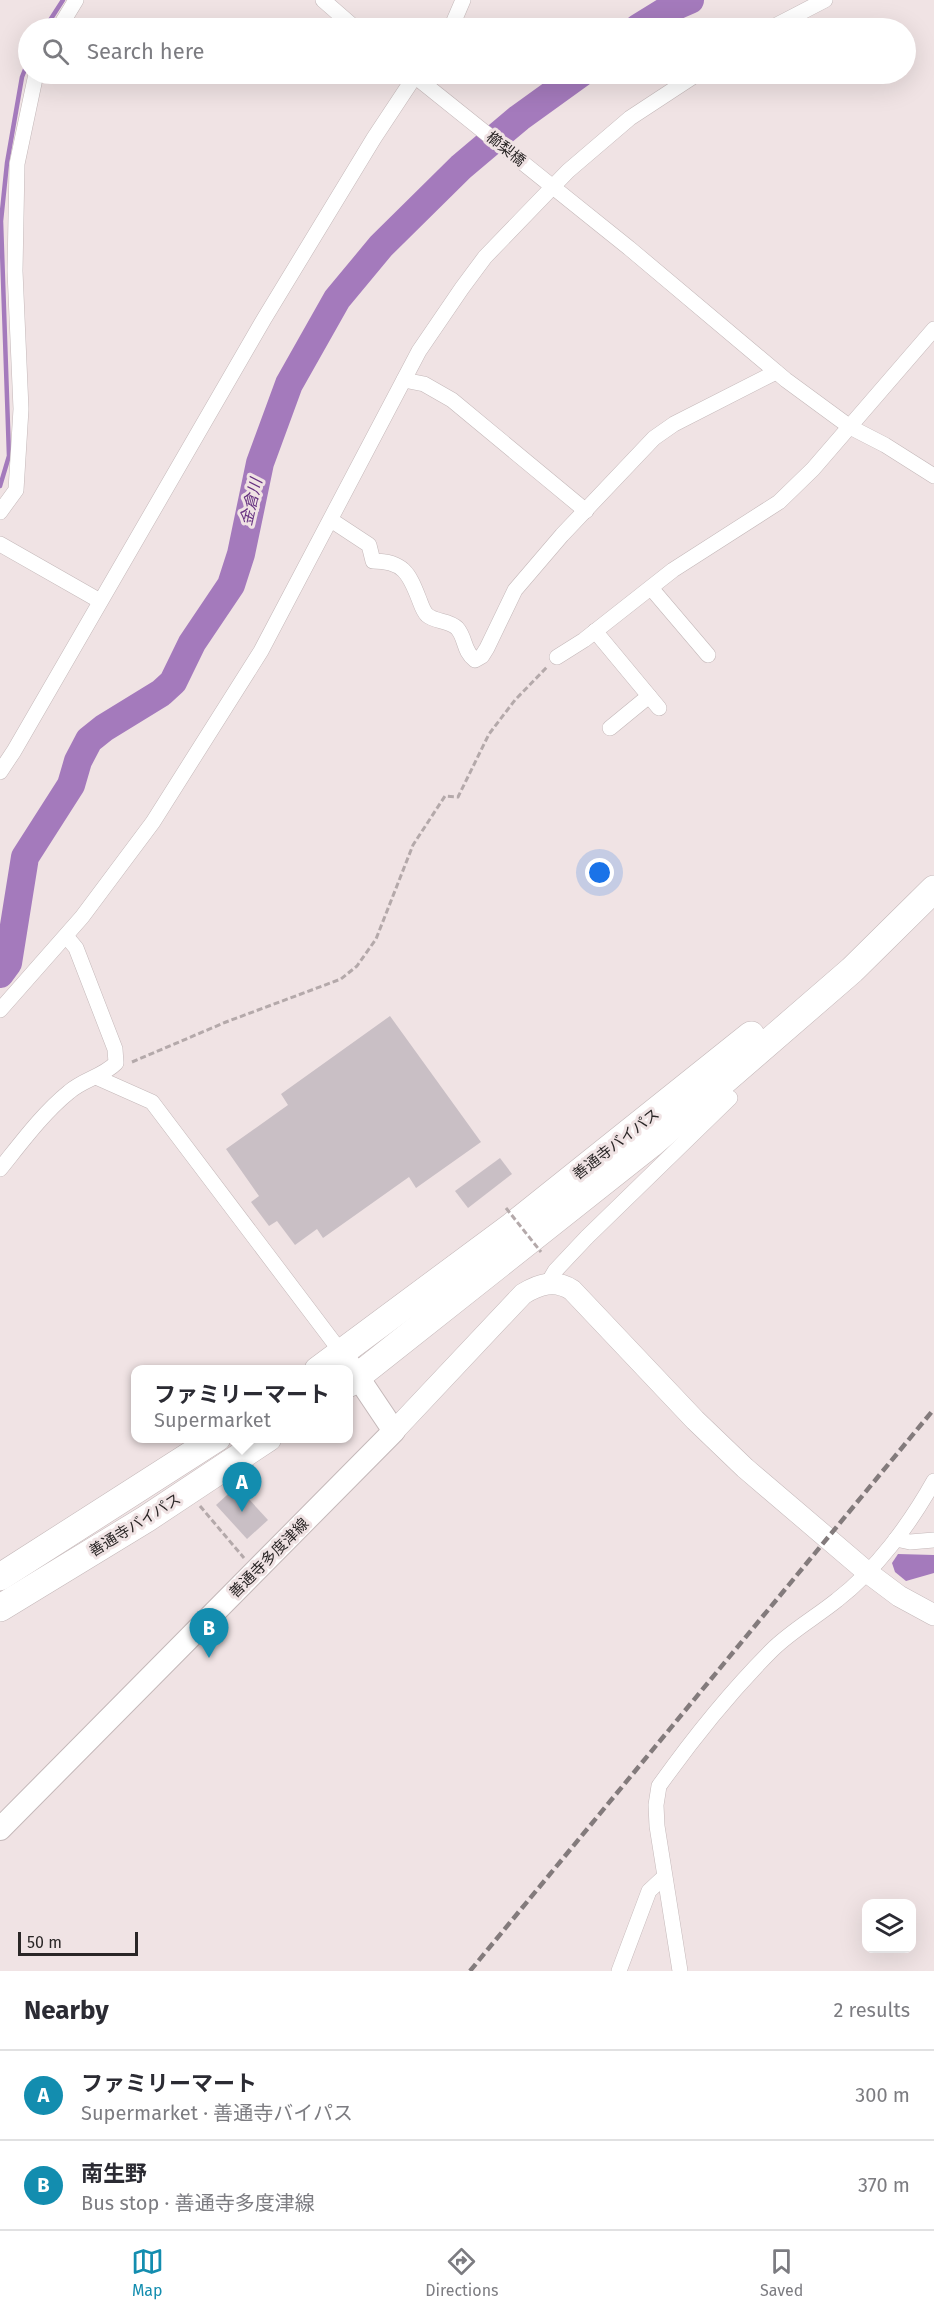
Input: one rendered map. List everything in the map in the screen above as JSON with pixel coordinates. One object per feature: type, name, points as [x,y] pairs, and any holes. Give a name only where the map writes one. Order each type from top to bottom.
[{"type":"highway","name":"善通寺バイパス","points":[[353,1381],[651,1144],[852,970],[934,889]]},
{"type":"highway","name":"善通寺バイパス","points":[[324,1365],[512,1226],[758,1030],[909,915]]},
{"type":"highway","name":"善通寺バイパス","points":[[0,1577],[209,1443]]},
{"type":"highway","name":"善通寺バイパス","points":[[0,1608],[146,1518],[260,1443]]},
{"type":"main road","points":[[341,1352],[346,1365]]},
{"type":"main road","points":[[353,1381],[394,1431]]},
{"type":"main road","name":"善通寺多度津線","points":[[0,1828],[394,1431]]},
{"type":"street","points":[[65,18],[75,0]]},
{"type":"street","points":[[323,0],[344,18]]},
{"type":"street","points":[[456,18],[464,0]]},
{"type":"street","points":[[790,18],[825,0]]},
{"type":"street","points":[[0,512],[16,490],[21,409],[15,271],[17,164],[34,84]]},
{"type":"street","points":[[0,772],[264,319],[374,138],[416,84]]},
{"type":"street","name":"櫛梨橋","points":[[429,84],[776,372],[850,427],[885,445],[934,476]]},
{"type":"street","points":[[0,1010],[82,917],[153,822],[261,651],[404,380],[440,317],[485,257],[568,171],[630,118],[682,84]]},
{"type":"street","points":[[556,657],[596,631],[673,570],[779,502],[813,469],[934,329]]},
{"type":"street","points":[[331,520],[369,545],[373,561],[385,561],[396,565],[410,575],[424,612],[430,617],[455,626],[460,632],[468,655],[475,660],[482,656],[487,648],[515,590],[654,438],[674,424],[776,372]]},
{"type":"street","points":[[404,380],[424,384],[452,400],[586,511]]},
{"type":"street","points":[[0,544],[100,602]]},
{"type":"street","points":[[651,588],[708,655]]},
{"type":"street","points":[[596,631],[659,708]]},
{"type":"street","points":[[610,728],[649,696]]},
{"type":"street","points":[[0,1169],[41,1120],[69,1092],[86,1080],[103,1075],[116,1062],[115,1049],[76,948],[66,936]]},
{"type":"street","points":[[103,1075],[152,1102],[341,1352]]},
{"type":"street","points":[[548,1283],[555,1271],[587,1237],[730,1098]]},
{"type":"street","points":[[394,1431],[523,1294],[536,1286],[548,1283],[566,1286],[720,1444],[867,1572],[899,1596],[934,1615]]},
{"type":"street","points":[[680,1971],[664,1877],[656,1805],[659,1786],[742,1683],[774,1649],[838,1600],[867,1572],[917,1512],[934,1481]]},
{"type":"street","points":[[896,1539],[910,1542],[934,1540]]},
{"type":"street","points":[[619,1971],[650,1891],[664,1877]]},
{"type":"path","points":[[103,1075],[226,1022],[341,979],[357,966],[375,939],[413,845],[445,796],[458,797],[489,734],[515,700],[556,657]]},
{"type":"path","points":[[506,1208],[541,1252]]},
{"type":"path","points":[[196,1502],[256,1570]]},
{"type":"shaded area","points":[[898,1554],[934,1555],[934,1573],[906,1581],[895,1572],[892,1563]]},
{"type":"building","points":[[390,1016],[481,1142],[416,1188],[409,1177],[323,1238],[317,1229],[295,1245],[277,1221],[269,1226],[251,1202],[259,1196],[226,1149],[288,1105],[281,1094]]},
{"type":"building","points":[[500,1158],[512,1174],[468,1208],[455,1191]]},
{"type":"building","points":[[237,1486],[268,1520],[247,1539],[216,1505]]},
{"type":"waterway","points":[[51,18],[63,0]]},
{"type":"waterway","name":"金倉川","points":[[654,18],[690,0]]},
{"type":"waterway","points":[[0,486],[9,456],[1,221],[7,163],[21,84]]},
{"type":"waterway","name":"金倉川","points":[[0,974],[8,963],[25,857],[71,785],[78,761],[89,740],[104,728],[161,693],[173,682],[192,643],[231,585],[241,554],[260,463],[289,384],[337,299],[381,246],[461,167],[519,118],[566,84]]},
{"type":"railway","points":[[470,1971],[934,1409]]},
{"type":"place","name":"ファミリーマート","points":[[242,1512]]},
{"type":"place","name":"南生野","points":[[209,1658]]}]
